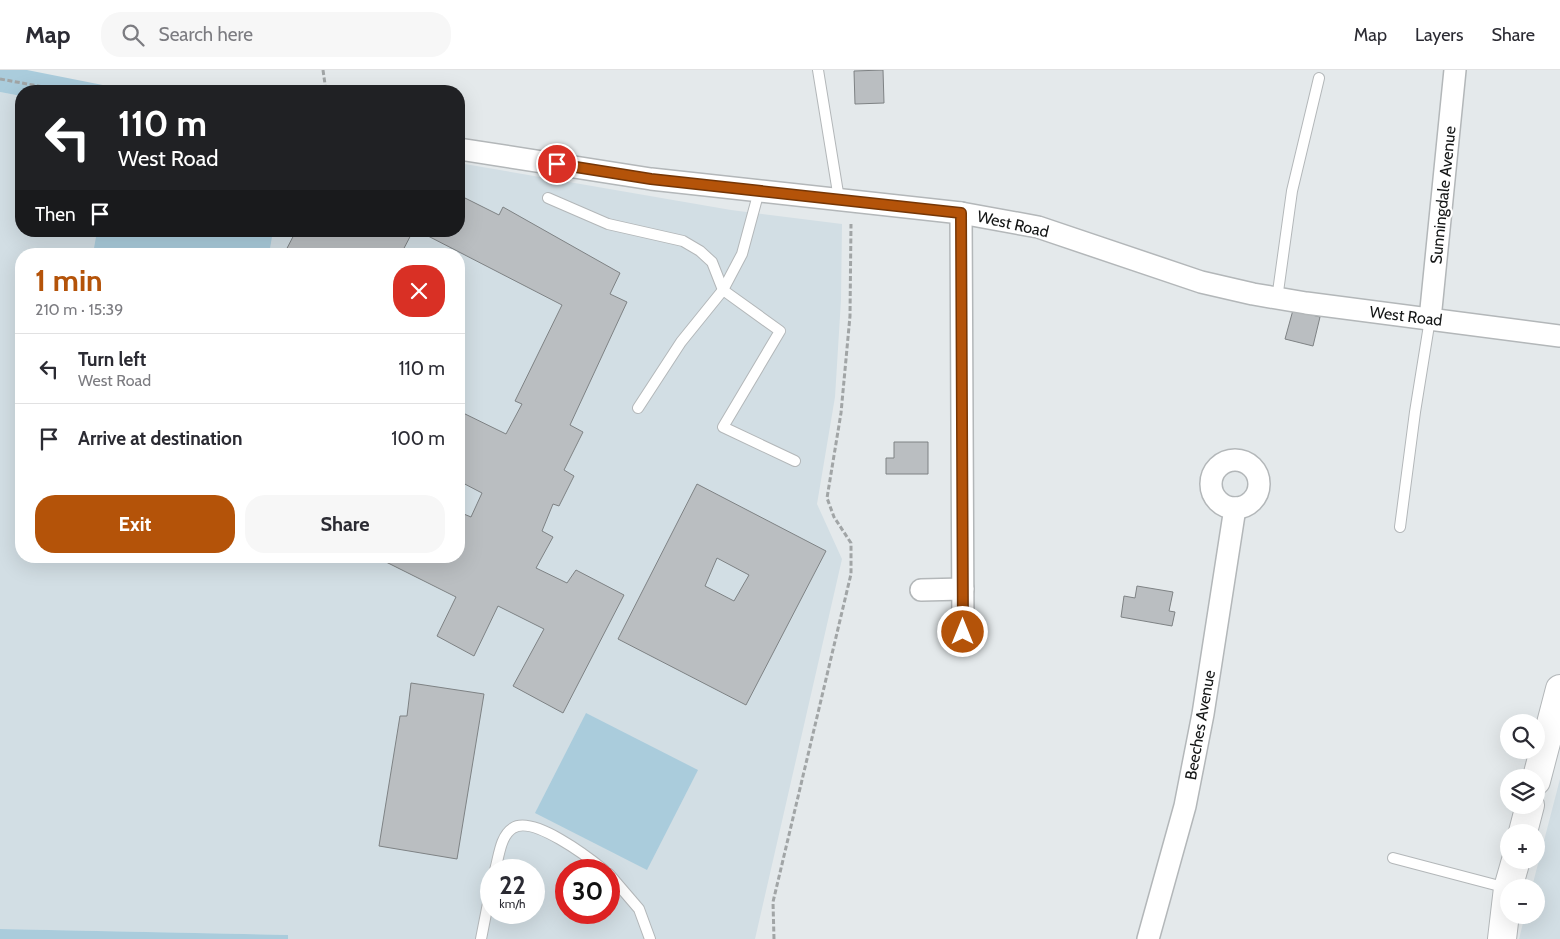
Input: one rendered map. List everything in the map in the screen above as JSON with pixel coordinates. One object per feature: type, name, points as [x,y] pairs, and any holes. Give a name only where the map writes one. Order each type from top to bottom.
[{"type":"street","name":"Sunningdale Avenue","points":[[1430,319],[1455,70]]},
{"type":"street","name":"West Road","points":[[465,149],[651,179],[961,213],[1038,227],[1200,282],[1277,299],[1560,336]]},
{"type":"street","points":[[961,213],[963,632]]},
{"type":"street","name":"Beeches Avenue","points":[[1148,939],[1184,806],[1203,714],[1235,508]]},
{"type":"street","points":[[921,590],[963,589]]},
{"type":"street","points":[[1539,769],[1560,689]]},
{"type":"street","points":[[1502,939],[1504,924]]},
{"type":"lane","points":[[818,70],[845,200]]},
{"type":"lane","points":[[1277,299],[1292,191],[1319,78]]},
{"type":"lane","points":[[638,408],[681,342],[723,290],[742,254],[759,190]]},
{"type":"lane","points":[[548,198],[608,224],[683,241],[700,250],[712,262],[723,290],[780,331],[723,427],[795,461]]},
{"type":"lane","points":[[1400,527],[1415,412],[1430,319]]},
{"type":"lane","points":[[498,859],[504,838],[513,828],[523,825],[535,827],[581,852],[590,859]]},
{"type":"lane","points":[[1392,858],[1500,886]]},
{"type":"lane","points":[[620,887],[639,909],[650,939]]},
{"type":"lane","points":[[481,939],[484,924]]},
{"type":"path","points":[[323,70],[325,85]]},
{"type":"path","points":[[0,78],[36,85]]},
{"type":"path","points":[[774,939],[773,902],[851,574],[851,543],[834,517],[827,498],[841,413],[849,326],[845,200]]},
{"type":"shaded area","points":[[0,70],[27,70],[103,85],[15,85],[15,95],[0,92]]},
{"type":"shaded area","points":[[0,92],[15,95],[15,237],[465,237],[465,164],[731,210],[842,224],[841,300],[835,397],[817,504],[842,559],[755,939],[288,939],[288,935],[0,929]]},
{"type":"shaded area","points":[[96,237],[272,237],[270,248],[94,248]]},
{"type":"shaded area","points":[[586,713],[698,770],[647,870],[535,813]]},
{"type":"shaded area","points":[[1560,779],[1560,939],[1519,939],[1523,924],[1545,924],[1545,879],[1534,879],[1537,869],[1545,869],[1545,837]]},
{"type":"shaded area","points":[[0,929],[288,935],[288,939],[0,939]]},
{"type":"building","points":[[883,70],[884,103],[855,104],[854,71]]},
{"type":"building","points":[[465,198],[499,215],[503,207],[620,273],[610,294],[627,302],[570,425],[583,432],[564,470],[574,476],[559,506],[553,504],[542,531],[553,537],[536,568],[567,583],[576,570],[624,595],[563,713],[513,686],[544,629],[498,606],[474,656],[437,636],[456,597],[388,563],[465,563],[465,514],[471,517],[482,493],[465,484],[465,414],[506,434],[522,404],[515,401],[562,305],[465,255],[465,248],[451,248],[430,237],[465,237]]},
{"type":"building","points":[[293,237],[410,237],[404,248],[287,248]]},
{"type":"building","points":[[1293,310],[1320,317],[1313,346],[1285,339]]},
{"type":"building","points":[[894,442],[928,442],[928,474],[886,474],[886,458],[894,458]]},
{"type":"building","points":[[697,484],[826,551],[746,705],[618,639]],"holes":[[[717,558],[749,575],[734,601],[705,586]]]},
{"type":"building","points":[[1137,586],[1173,592],[1169,611],[1175,612],[1172,626],[1121,617],[1124,596],[1135,598]]},
{"type":"building","points":[[411,683],[484,694],[457,859],[379,846],[400,716],[407,716]]},
{"type":"route","points":[[557,164],[651,179],[961,213],[963,632]]}]
